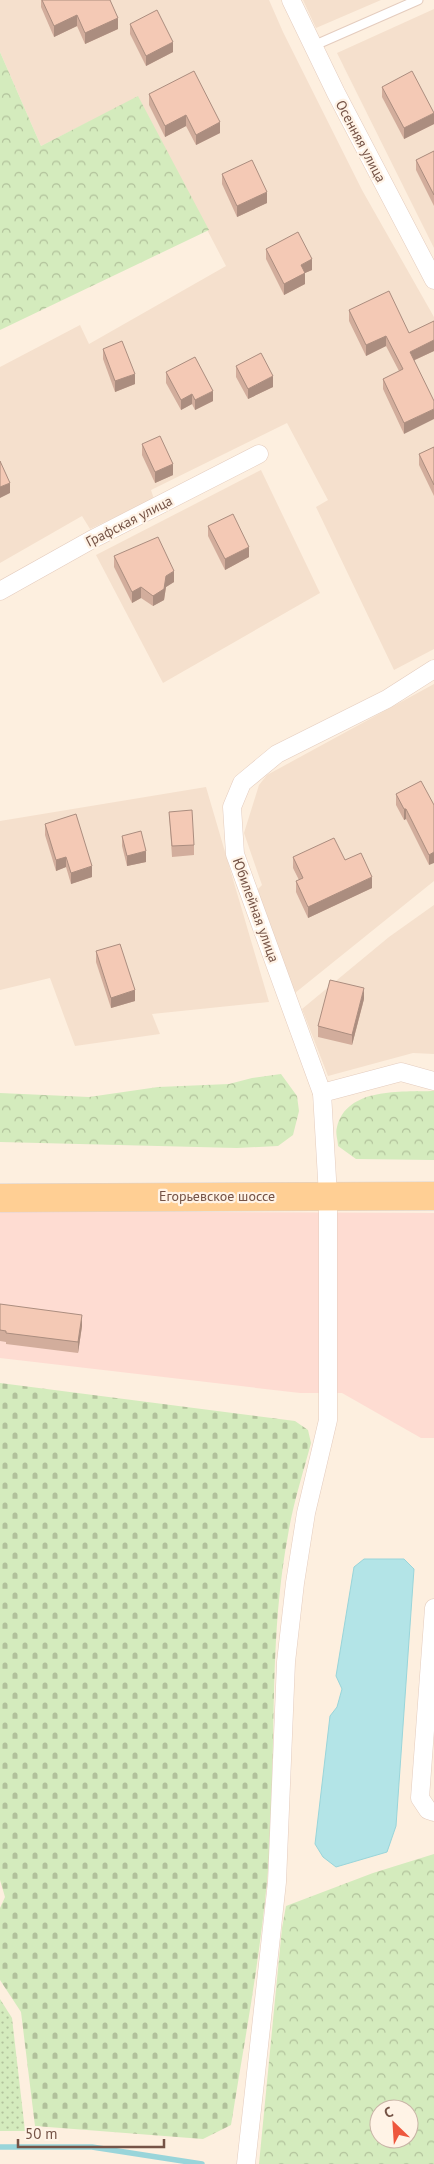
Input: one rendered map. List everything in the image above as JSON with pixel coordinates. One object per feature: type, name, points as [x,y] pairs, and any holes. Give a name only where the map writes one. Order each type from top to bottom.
[{"type":"main road","name":"Егорьевское шоссе","points":[[0,1198],[434,1196]]},
{"type":"street","name":"Осенняя улица","points":[[291,0],[433,277]]},
{"type":"street","name":"Графская улица","points":[[0,591],[92,540],[259,454]]},
{"type":"street","name":"Юбилейная улица","points":[[246,2164],[278,1882],[286,1662],[294,1584],[306,1513],[328,1420],[328,1196],[322,1093],[235,854],[232,807],[242,783],[278,754],[388,698],[434,668]]},
{"type":"street","points":[[322,1093],[402,1072],[434,1081]]},
{"type":"street","points":[[434,1608],[420,1798],[428,1810],[434,1812]]},
{"type":"lane","points":[[313,46],[418,0]]},
{"type":"shaded area","points":[[0,0],[269,0],[362,190],[434,317],[434,649],[394,670],[316,507],[328,500],[287,423],[151,490],[154,499],[90,529],[82,516],[0,563],[0,367],[80,325],[89,344],[226,266],[138,97],[41,146],[0,52]]},
{"type":"shaded area","points":[[303,0],[381,0],[316,28]]},
{"type":"shaded area","points":[[434,9],[434,248],[337,53]]},
{"type":"shaded area","points":[[261,470],[320,593],[163,683],[96,555]]},
{"type":"shaded area","points":[[434,684],[434,881],[295,993],[257,890],[262,885],[244,833],[259,785],[267,775]]},
{"type":"shaded area","points":[[206,787],[269,1002],[152,1014],[160,1034],[75,1046],[50,978],[0,990],[0,821]]},
{"type":"shaded area","points":[[434,905],[434,1054],[413,1053],[328,1076],[302,1009],[389,937]]},
{"type":"shaded area","points":[[0,1211],[434,1213],[434,1438],[421,1438],[342,1393],[300,1393],[0,1358]]},
{"type":"green space","points":[[0,52],[41,146],[138,96],[209,230],[0,330]]},
{"type":"green space","points":[[281,1074],[297,1096],[299,1111],[293,1135],[278,1146],[237,1148],[0,1142],[0,1093],[89,1097],[158,1087],[229,1084],[252,1078]]},
{"type":"green space","points":[[434,1091],[434,1160],[356,1159],[338,1146],[337,1127],[343,1114],[363,1098],[391,1092]]},
{"type":"green space","points":[[0,1383],[295,1421],[308,1430],[311,1443],[290,1523],[278,1611],[270,1844],[254,1985],[231,2125],[203,2139],[35,2126],[21,2012],[0,1980],[0,1908],[5,1897],[0,1880]]},
{"type":"green space","points":[[434,1854],[434,2164],[259,2164],[282,1928],[286,1906],[373,1873]]},
{"type":"green space","points":[[0,1999],[12,2018],[25,2131],[0,2131]]},
{"type":"water","points":[[364,1559],[404,1559],[414,1569],[396,1826],[387,1852],[336,1867],[323,1857],[315,1844],[330,1716],[337,1707],[342,1689],[336,1676],[354,1567]]},
{"type":"building","points":[[42,0],[110,0],[118,18],[85,33],[77,15],[54,26]]},
{"type":"building","points":[[157,10],[173,42],[146,56],[130,24]]},
{"type":"building","points":[[194,71],[220,122],[196,135],[186,115],[165,126],[149,94]]},
{"type":"building","points":[[412,71],[434,113],[404,128],[382,87]]},
{"type":"building","points":[[434,151],[434,195],[416,160]]},
{"type":"building","points":[[252,160],[267,192],[237,206],[222,174]]},
{"type":"building","points":[[298,232],[312,259],[301,265],[305,273],[284,284],[266,249]]},
{"type":"building","points":[[389,291],[409,333],[434,321],[434,340],[410,352],[434,401],[434,409],[404,423],[383,379],[403,369],[386,336],[366,345],[349,310]]},
{"type":"building","points":[[122,341],[135,374],[115,381],[103,349]]},
{"type":"building","points":[[261,353],[273,376],[248,389],[236,366]]},
{"type":"building","points":[[195,357],[213,391],[195,400],[192,394],[181,400],[166,372]]},
{"type":"building","points":[[160,436],[173,464],[155,472],[142,444]]},
{"type":"building","points":[[434,447],[434,485],[419,454]]},
{"type":"building","points":[[0,461],[10,483],[0,487]]},
{"type":"building","points":[[233,514],[249,547],[225,559],[208,526]]},
{"type":"building","points":[[158,537],[174,571],[166,576],[164,589],[153,596],[141,587],[132,592],[114,556]]},
{"type":"building","points":[[421,781],[434,805],[434,852],[429,855],[406,809],[404,809],[396,794]]},
{"type":"building","points":[[192,810],[194,845],[172,846],[169,812]]},
{"type":"building","points":[[76,814],[92,866],[71,873],[66,857],[56,860],[45,824]]},
{"type":"building","points":[[141,831],[146,851],[127,856],[122,836]]},
{"type":"building","points":[[334,838],[345,860],[361,853],[372,877],[308,907],[296,881],[303,878],[293,857]]},
{"type":"building","points":[[120,944],[135,990],[111,998],[96,951]]},
{"type":"building","points":[[330,980],[364,988],[352,1035],[318,1026]]},
{"type":"building","points":[[0,1304],[82,1315],[78,1342],[6,1333],[6,1331],[0,1330]]},
{"type":"waterway","points":[[0,2147],[92,2147],[202,2164]]}]
